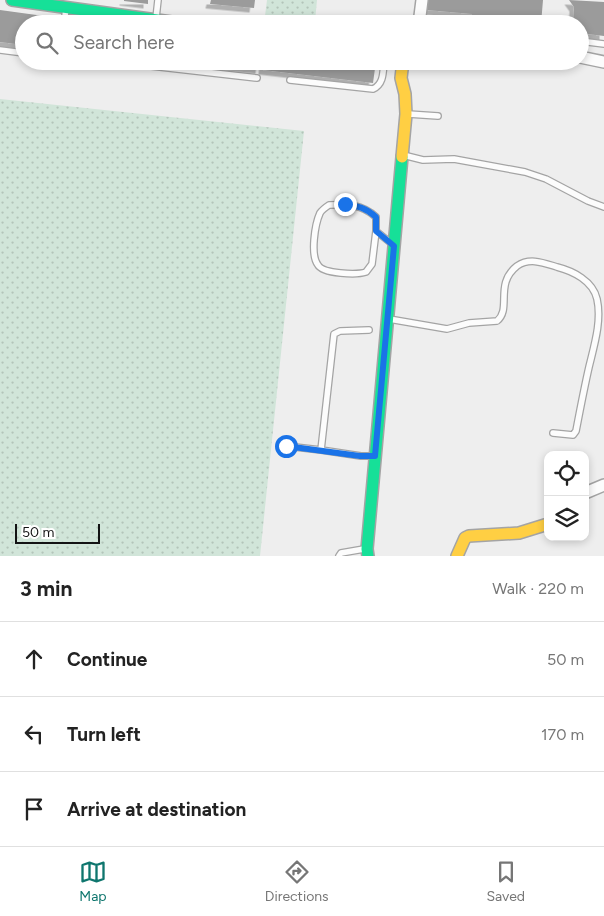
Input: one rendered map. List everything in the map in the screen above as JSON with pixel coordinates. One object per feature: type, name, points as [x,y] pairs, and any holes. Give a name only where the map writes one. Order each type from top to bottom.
[{"type":"street","points":[[12,0],[121,15]]},
{"type":"street","points":[[420,15],[422,0]]},
{"type":"street","points":[[589,59],[604,62]]},
{"type":"street","points":[[367,552],[406,114],[405,94],[401,78],[402,70]]},
{"type":"street","points":[[589,492],[604,486]]},
{"type":"street","points":[[457,556],[465,538],[469,536],[512,534],[544,526]]},
{"type":"lane","points":[[156,15],[158,0]]},
{"type":"lane","points":[[65,15],[66,7]]},
{"type":"lane","points":[[589,42],[604,44]]},
{"type":"lane","points":[[0,50],[15,52]]},
{"type":"lane","points":[[186,70],[257,78]]},
{"type":"lane","points":[[290,80],[372,89],[380,84],[382,70]]},
{"type":"lane","points":[[406,114],[438,116]]},
{"type":"lane","points":[[402,155],[423,160],[454,160],[526,172],[546,179],[588,201],[604,207]]},
{"type":"lane","points":[[328,205],[358,206],[368,210],[376,217],[376,231],[372,264],[366,272],[350,274],[322,270],[317,265],[314,255],[314,238],[321,212],[328,205]]},
{"type":"lane","points":[[376,231],[394,246]]},
{"type":"lane","points":[[387,318],[447,329],[469,323],[497,321],[503,313],[505,280],[517,266],[527,261],[536,261],[570,270],[583,279],[592,288],[597,299],[597,333],[576,431],[574,435],[569,436],[553,433]]},
{"type":"lane","points":[[322,450],[334,334],[340,331],[369,330]]},
{"type":"lane","points":[[286,446],[360,456],[375,456]]},
{"type":"lane","points":[[339,556],[342,553],[367,552]]},
{"type":"green space","points":[[267,0],[317,0],[316,15],[265,15]]},
{"type":"green space","points":[[0,99],[304,131],[260,556],[0,556]]},
{"type":"building","points":[[148,0],[148,4],[124,1]]},
{"type":"building","points":[[211,0],[255,0],[254,8],[210,4]]},
{"type":"building","points":[[428,0],[543,0],[542,15],[472,15],[427,10]]},
{"type":"building","points":[[569,0],[604,2],[604,36],[589,34],[589,15],[574,15],[574,7]]},
{"type":"building","points":[[0,10],[36,15],[15,15],[15,44],[0,42]]},
{"type":"building","points":[[263,70],[375,70],[373,83]]},
{"type":"traffic: fast","points":[[12,0],[121,15]]},
{"type":"traffic: fast","points":[[368,556],[367,549],[402,157]]},
{"type":"traffic: slow","points":[[402,70],[401,78],[405,94],[406,114],[402,157]]},
{"type":"traffic: slow","points":[[457,556],[465,538],[469,536],[519,533],[544,525]]},
{"type":"route","points":[[286,446],[360,456],[375,456],[394,246],[376,231],[376,217],[368,210],[345,204]]}]
